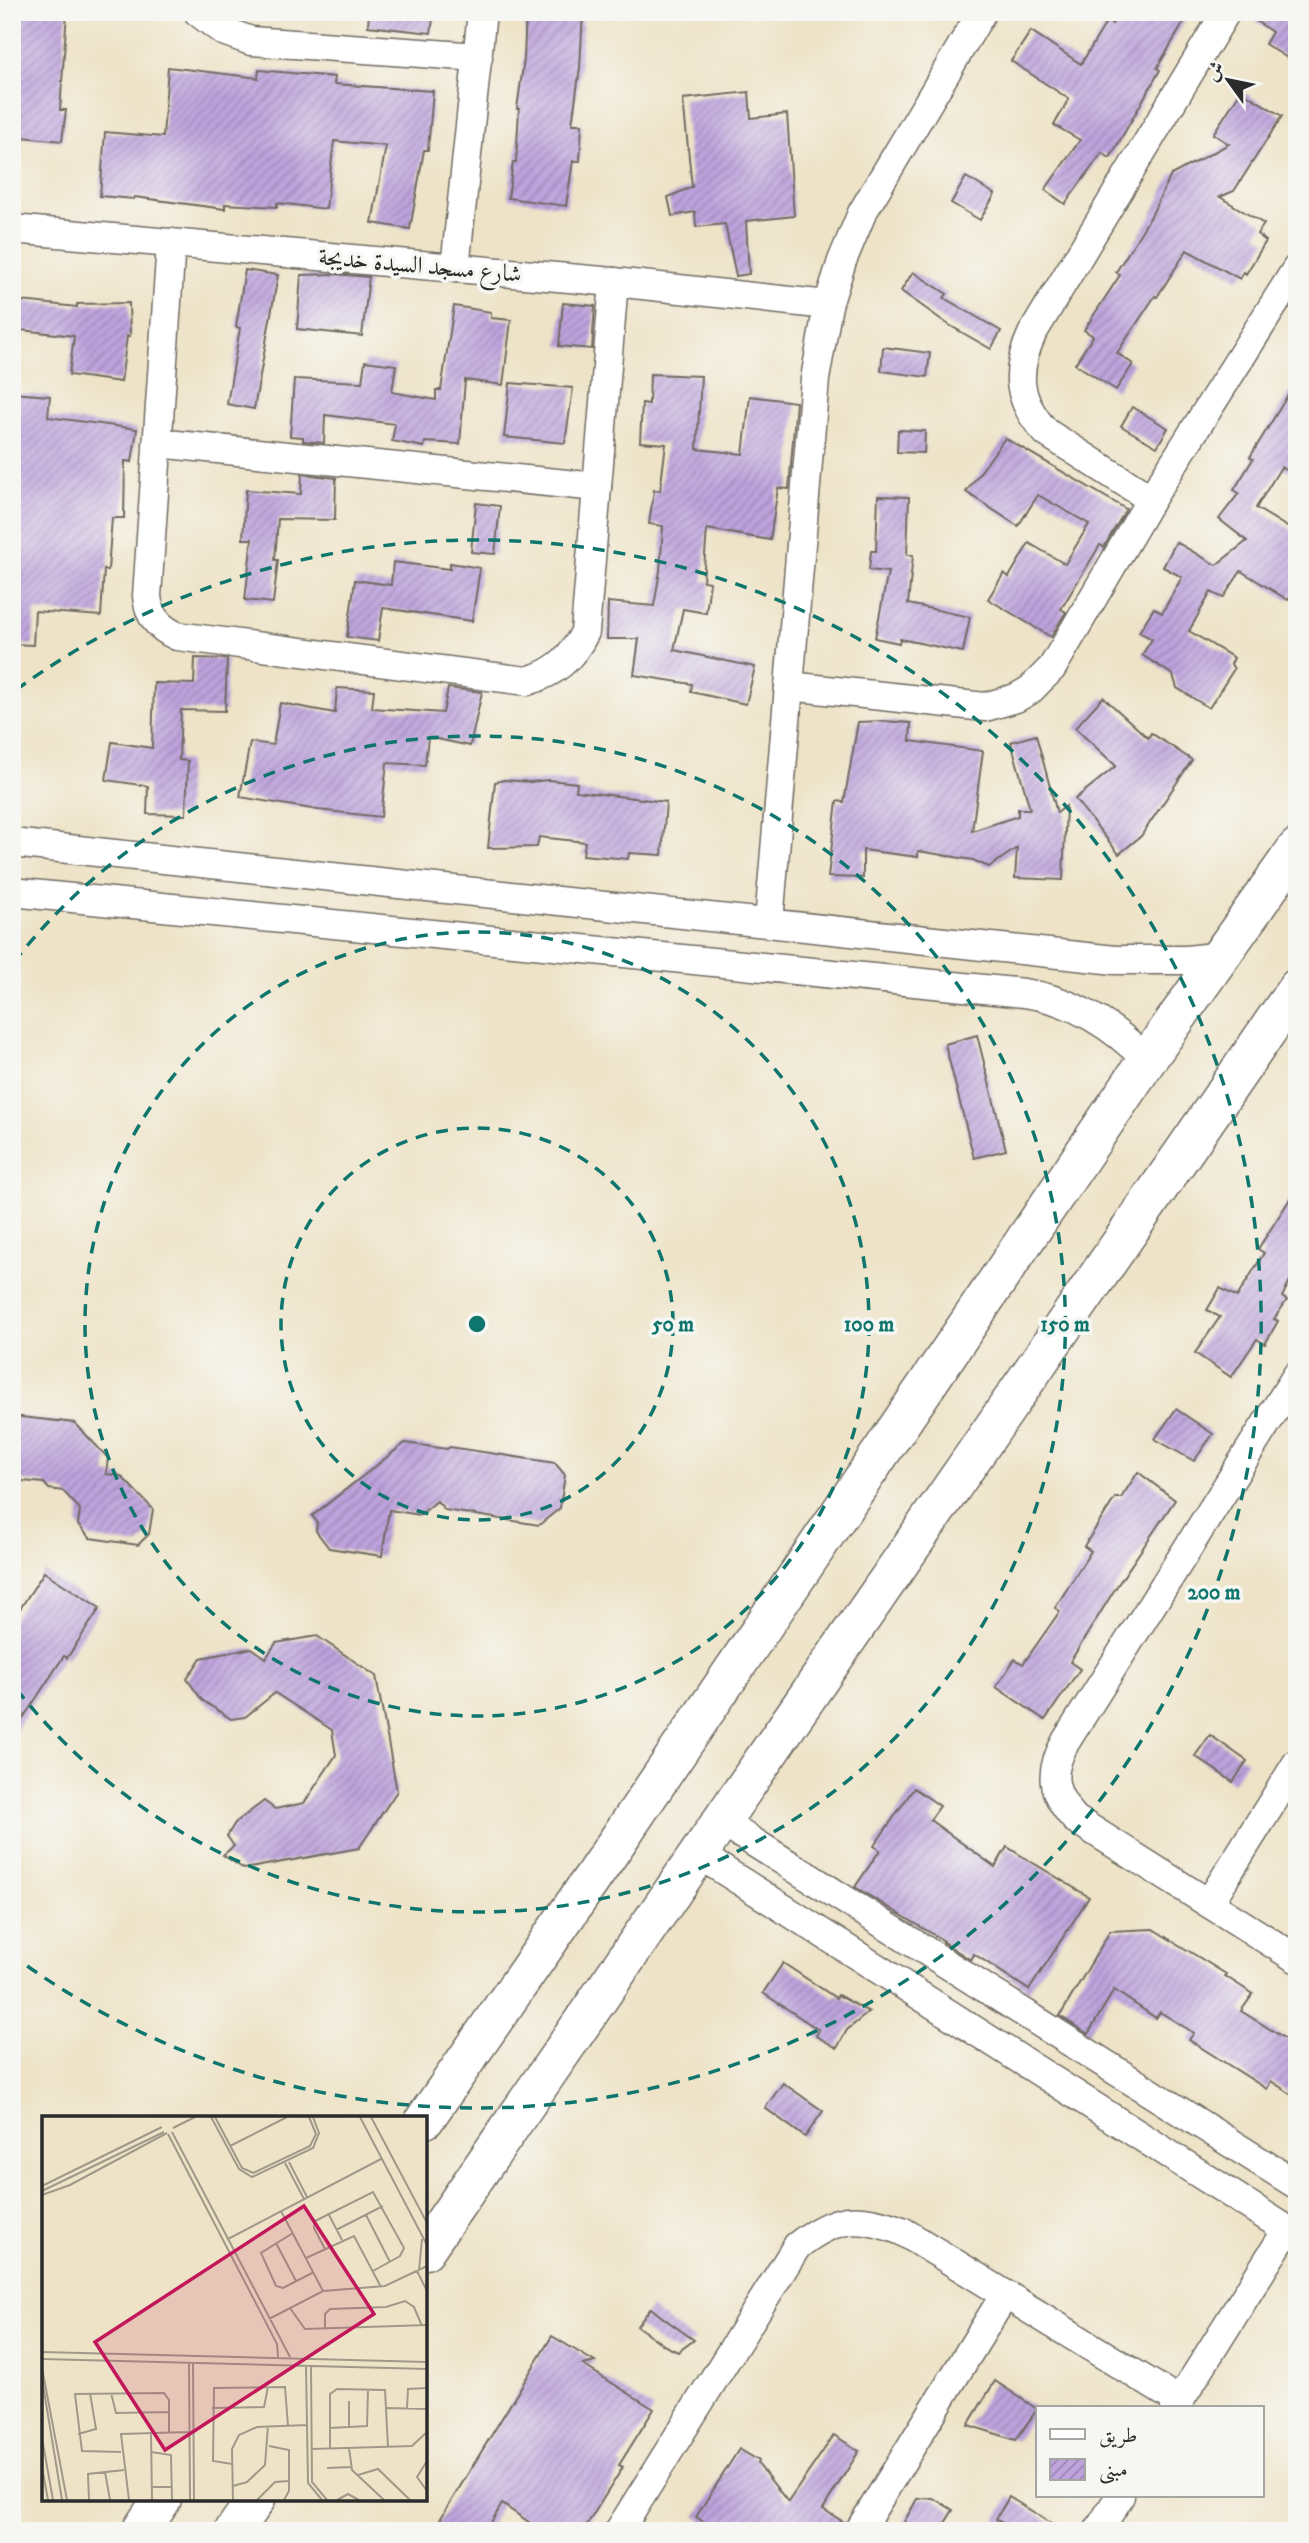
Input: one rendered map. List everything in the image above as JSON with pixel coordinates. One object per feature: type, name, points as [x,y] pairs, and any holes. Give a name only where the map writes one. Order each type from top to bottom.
[{"type":"street","points":[[198,12],[223,31],[251,40],[478,57]]},
{"type":"street","points":[[455,268],[482,12]]},
{"type":"street","points":[[769,922],[815,379],[828,305],[842,261],[862,213],[982,12]]},
{"type":"street","points":[[1151,499],[1047,433],[1034,420],[1021,386],[1020,368],[1024,350],[1032,334],[1226,12]]},
{"type":"street","name":"شارع مسجد السيدة خديجة","points":[[12,229],[614,282],[828,305]]},
{"type":"street","points":[[171,243],[146,596],[152,616],[166,632],[177,636],[527,681],[561,665],[571,656],[584,632],[614,282]]},
{"type":"street","points":[[789,686],[985,707],[1016,698],[1042,680],[1052,668],[1151,499],[1297,268]]},
{"type":"street","points":[[157,443],[597,487]]},
{"type":"street","points":[[12,843],[1115,960],[1175,961],[1223,956]]},
{"type":"street","points":[[427,2116],[593,1877],[1147,1060],[1297,848]]},
{"type":"street","points":[[12,892],[1046,996],[1096,1018],[1114,1030],[1147,1060]]},
{"type":"street","points":[[860,976],[863,932]]},
{"type":"street","points":[[427,2247],[1297,988]]},
{"type":"street","points":[[1297,1375],[1056,1759],[1054,1782],[1061,1803],[1075,1819],[1297,1959]]},
{"type":"street","points":[[1209,1903],[1297,1763]]},
{"type":"street","points":[[720,1821],[1297,2185]]},
{"type":"street","points":[[619,2531],[797,2246],[814,2232],[843,2221],[874,2220],[902,2231],[1177,2405],[1292,2233],[698,1854]]},
{"type":"street","points":[[859,2531],[1004,2296]]},
{"type":"street","points":[[1098,2531],[1119,2498]]},
{"type":"street","points":[[141,2531],[161,2501]]},
{"type":"street","points":[[234,2531],[255,2501]]},
{"type":"building","points":[[12,12],[67,12],[60,110],[66,110],[62,141],[12,136],[12,93],[17,45],[12,44]]},
{"type":"building","points":[[369,12],[434,12],[431,33],[368,26]]},
{"type":"building","points":[[526,12],[583,12],[580,68],[572,124],[582,124],[580,161],[573,161],[566,206],[508,198],[513,162],[516,162],[517,109],[524,59]]},
{"type":"building","points":[[1120,12],[1190,12],[1110,158],[1102,153],[1065,204],[1045,190],[1080,140],[1054,125],[1069,99],[1011,61],[1031,31],[1081,64],[1107,21],[1112,24]]},
{"type":"building","points":[[1243,12],[1297,12],[1297,64],[1265,44],[1272,32]]},
{"type":"building","points":[[168,67],[258,78],[259,70],[335,77],[334,84],[433,91],[428,150],[424,150],[410,229],[372,223],[386,146],[334,141],[326,209],[277,203],[277,207],[225,204],[225,209],[134,197],[100,196],[105,132],[163,137]]},
{"type":"building","points":[[1241,91],[1282,116],[1234,191],[1220,197],[1264,224],[1257,234],[1266,241],[1246,274],[1244,272],[1240,279],[1187,250],[1117,353],[1133,364],[1116,390],[1075,364],[1093,336],[1084,330],[1120,275],[1116,272],[1151,216],[1171,175],[1229,144],[1213,134]]},
{"type":"building","points":[[749,92],[751,118],[787,114],[794,216],[746,221],[749,274],[736,276],[725,224],[696,227],[695,212],[672,216],[668,197],[692,187],[683,99]]},
{"type":"building","points":[[966,177],[995,194],[980,220],[951,203]]},
{"type":"building","points":[[245,270],[278,275],[254,409],[227,404],[240,328],[236,327]]},
{"type":"building","points":[[913,272],[947,294],[944,298],[1001,331],[991,349],[949,325],[901,291]]},
{"type":"building","points":[[301,275],[369,277],[362,336],[297,329]]},
{"type":"building","points":[[12,300],[77,307],[77,304],[129,303],[130,336],[127,336],[121,382],[69,375],[74,336],[12,329]]},
{"type":"building","points":[[563,303],[595,306],[592,349],[559,346]]},
{"type":"building","points":[[454,306],[491,312],[491,318],[511,320],[503,385],[465,380],[460,444],[425,442],[424,447],[392,441],[395,424],[325,415],[324,443],[303,441],[303,437],[290,436],[294,379],[362,382],[365,361],[396,365],[392,392],[436,400],[436,390],[441,390]]},
{"type":"building","points":[[883,347],[930,353],[927,377],[881,371]]},
{"type":"building","points":[[650,374],[701,376],[697,449],[743,454],[750,396],[796,402],[789,489],[778,488],[770,540],[707,529],[703,581],[710,582],[706,613],[683,609],[674,650],[755,667],[746,704],[691,692],[692,684],[634,675],[639,639],[607,639],[608,602],[654,606],[660,571],[663,526],[649,524],[654,490],[660,491],[666,444],[640,442],[642,403],[649,404]]},
{"type":"building","points":[[1297,380],[1297,458],[1288,471],[1281,467],[1256,508],[1297,533],[1297,586],[1288,600],[1241,571],[1223,598],[1211,592],[1189,631],[1234,658],[1231,664],[1234,669],[1209,708],[1177,688],[1173,675],[1142,655],[1152,639],[1139,632],[1154,608],[1162,613],[1182,577],[1163,567],[1176,542],[1216,565],[1247,541],[1219,519],[1239,493],[1234,490],[1253,459],[1250,457]]},
{"type":"building","points":[[510,383],[573,388],[565,443],[504,437]]},
{"type":"building","points":[[12,393],[50,396],[48,417],[137,429],[132,462],[125,461],[124,518],[112,518],[108,570],[104,570],[101,616],[35,611],[33,645],[12,644]]},
{"type":"building","points":[[1132,407],[1168,428],[1157,447],[1121,426]]},
{"type":"building","points":[[898,430],[925,431],[924,453],[897,452]]},
{"type":"building","points":[[1005,438],[1126,509],[1104,547],[1100,545],[1061,609],[1066,612],[1051,637],[988,599],[1004,573],[1009,577],[1029,543],[1065,564],[1089,524],[1038,495],[1018,526],[966,492]]},
{"type":"building","points":[[302,474],[336,478],[335,520],[278,519],[275,560],[278,560],[273,603],[245,600],[252,539],[243,539],[246,490],[301,494]]},
{"type":"building","points":[[878,496],[909,497],[907,555],[913,555],[908,604],[970,617],[963,652],[900,639],[899,643],[875,638],[888,572],[869,570],[871,551],[876,551]]},
{"type":"building","points":[[476,503],[500,506],[495,554],[471,552]]},
{"type":"building","points":[[393,562],[450,569],[450,563],[480,568],[472,621],[383,608],[378,641],[347,637],[355,580],[391,585]]},
{"type":"building","points":[[195,658],[227,659],[225,711],[181,710],[179,760],[188,761],[186,815],[147,814],[148,786],[106,780],[112,742],[152,748],[154,683],[194,684]]},
{"type":"building","points":[[337,688],[374,690],[372,708],[443,713],[448,688],[482,692],[470,746],[428,737],[425,765],[387,763],[381,817],[240,797],[250,742],[273,745],[280,703],[335,713]]},
{"type":"building","points":[[1103,697],[1148,738],[1151,733],[1192,760],[1141,836],[1119,854],[1075,799],[1116,766],[1075,728]]},
{"type":"building","points":[[858,722],[911,723],[910,741],[983,751],[972,831],[1018,816],[1018,809],[1030,809],[1011,742],[1036,735],[1057,813],[1066,806],[1063,880],[1015,878],[1017,848],[989,867],[973,860],[918,851],[918,857],[863,850],[863,878],[828,877],[837,801],[844,802]]},
{"type":"building","points":[[504,780],[577,783],[576,791],[666,802],[662,855],[629,853],[628,859],[583,855],[585,842],[539,837],[537,847],[488,848],[495,782]]},
{"type":"building","points":[[977,1035],[1006,1150],[974,1158],[945,1044]]},
{"type":"building","points":[[1297,1188],[1297,1266],[1282,1297],[1287,1300],[1274,1319],[1278,1321],[1265,1344],[1257,1339],[1231,1377],[1195,1353],[1220,1317],[1207,1310],[1220,1288],[1237,1297],[1264,1253],[1258,1249]]},
{"type":"building","points":[[1176,1409],[1213,1434],[1194,1461],[1155,1439]]},
{"type":"building","points":[[12,1416],[75,1423],[108,1458],[106,1474],[121,1476],[153,1509],[149,1534],[138,1545],[90,1538],[78,1525],[80,1509],[63,1491],[49,1489],[44,1483],[12,1480]]},
{"type":"building","points":[[405,1443],[555,1463],[565,1475],[560,1508],[539,1525],[445,1510],[437,1501],[420,1515],[389,1510],[382,1556],[329,1548],[316,1531],[317,1522],[312,1516]]},
{"type":"building","points":[[1138,1472],[1175,1500],[1070,1662],[1080,1669],[1045,1720],[996,1687],[1015,1659],[1023,1664],[1060,1611],[1055,1608],[1091,1551],[1084,1546],[1115,1498],[1121,1498]]},
{"type":"building","points":[[44,1572],[100,1608],[67,1658],[64,1656],[12,1735],[12,1621]]},
{"type":"building","points":[[317,1636],[376,1676],[397,1791],[359,1848],[244,1869],[223,1855],[234,1846],[227,1836],[235,1823],[264,1801],[275,1809],[304,1803],[336,1755],[332,1730],[275,1693],[245,1717],[231,1719],[202,1700],[187,1679],[201,1658],[252,1648],[266,1658],[276,1643]]},
{"type":"building","points":[[1210,1735],[1247,1761],[1233,1782],[1195,1756]]},
{"type":"building","points":[[914,1788],[940,1806],[930,1820],[995,1867],[1007,1847],[1089,1897],[1029,1990],[974,1954],[971,1960],[855,1887],[880,1850],[874,1846]]},
{"type":"building","points":[[1153,1929],[1253,1994],[1241,2011],[1297,2046],[1297,2098],[1271,2081],[1267,2089],[1189,2040],[1194,2033],[1160,2012],[1156,2018],[1114,1990],[1088,2034],[1060,2016],[1110,1931]]},
{"type":"building","points":[[783,1963],[836,1998],[838,1995],[869,2012],[847,2030],[837,2048],[816,2036],[819,2030],[763,1993]]},
{"type":"building","points":[[783,2083],[823,2111],[805,2137],[765,2108]]},
{"type":"building","points":[[651,2308],[694,2340],[678,2352],[637,2326]]},
{"type":"building","points":[[552,2336],[595,2362],[583,2365],[654,2409],[619,2465],[623,2467],[583,2531],[542,2531],[502,2504],[486,2531],[433,2531]]},
{"type":"building","points":[[995,2381],[1036,2408],[1016,2440],[968,2425]]},
{"type":"building","points":[[834,2435],[859,2451],[823,2509],[845,2523],[842,2531],[719,2531],[696,2517],[739,2449],[759,2461],[758,2464],[788,2502]]},
{"type":"building","points":[[1009,2497],[1064,2531],[1015,2531],[996,2519]]},
{"type":"building","points":[[933,2498],[953,2510],[940,2531],[899,2531],[917,2499]]}]
